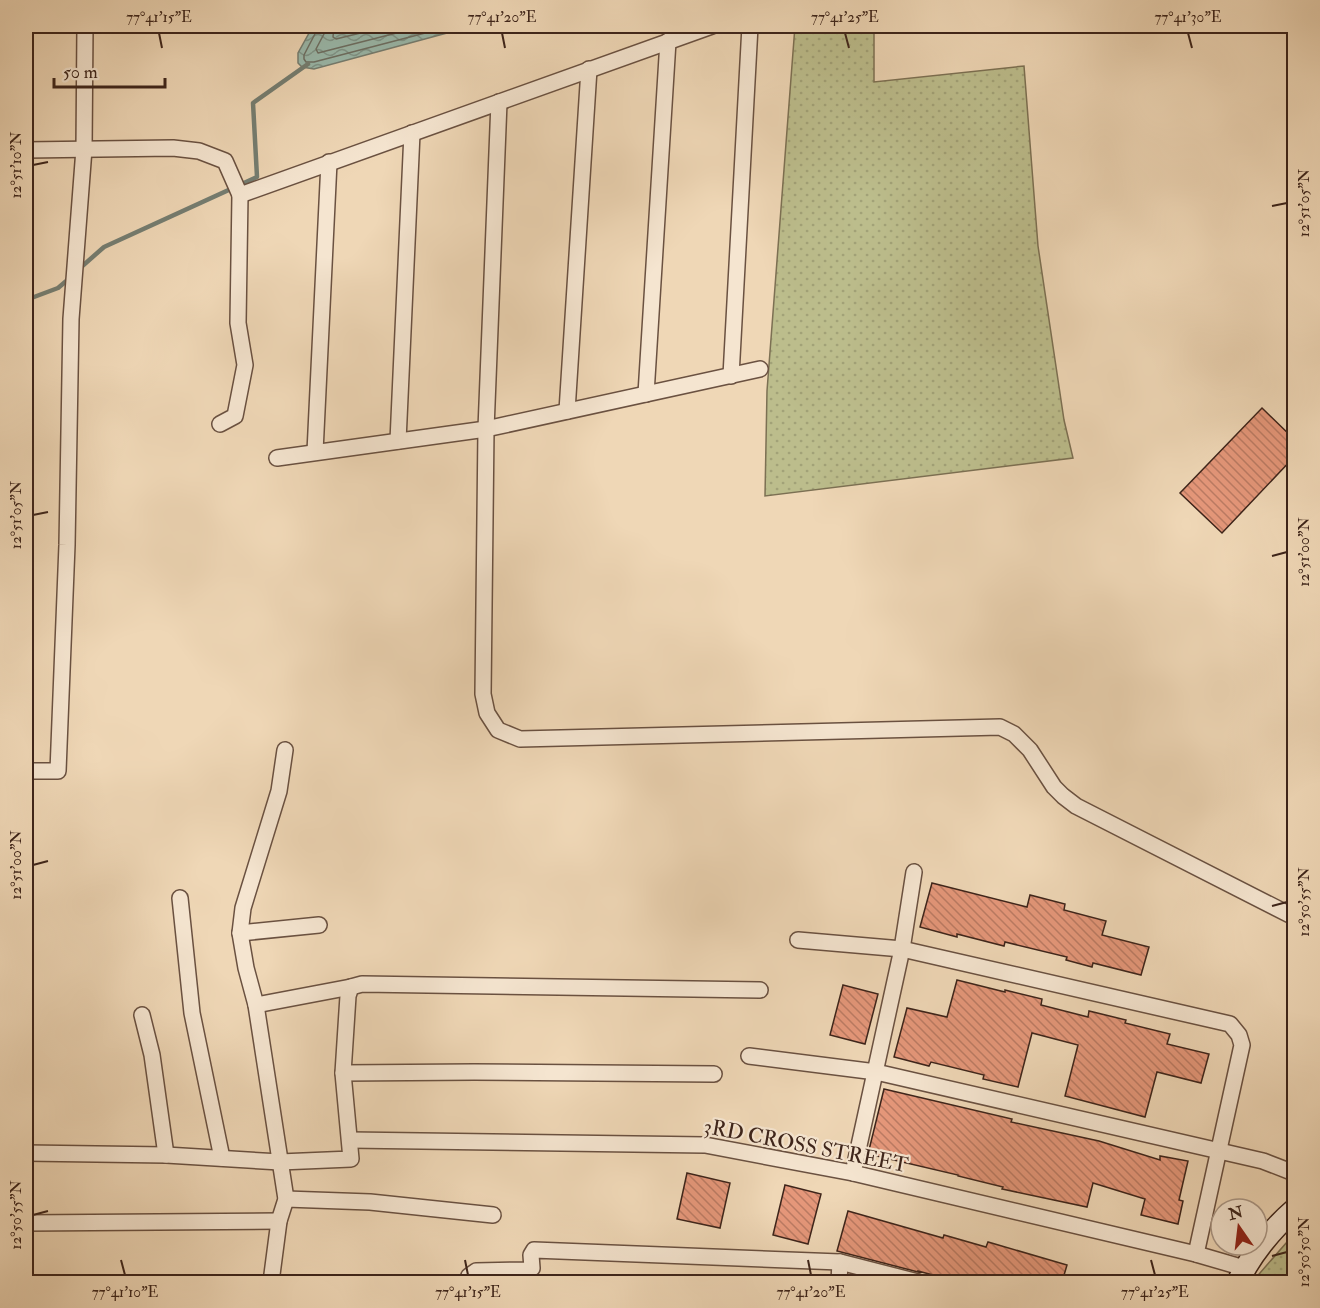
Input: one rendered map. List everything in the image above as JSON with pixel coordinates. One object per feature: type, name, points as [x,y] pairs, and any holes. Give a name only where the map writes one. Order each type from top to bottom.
[{"type":"main road","points":[[1241,1275],[1253,1255],[1294,1210]]},
{"type":"street","points":[[26,771],[58,771],[67,544],[71,320],[84,149],[85,26]]},
{"type":"street","points":[[240,195],[712,26]]},
{"type":"street","points":[[731,376],[750,26]]},
{"type":"street","points":[[646,394],[668,41]]},
{"type":"street","points":[[567,411],[589,69]]},
{"type":"street","points":[[499,102],[486,429],[483,694],[487,713],[498,730],[520,739],[1000,727],[1014,734],[1030,750],[1054,787],[1076,806],[1294,917]]},
{"type":"street","points":[[398,441],[412,133]]},
{"type":"street","points":[[26,150],[173,148],[199,151],[225,161],[240,195],[238,323],[245,364],[235,416],[220,424]]},
{"type":"street","points":[[315,453],[329,162]]},
{"type":"street","points":[[277,458],[486,429],[760,369]]},
{"type":"street","points":[[271,1282],[279,1221],[286,1199],[256,1005],[240,933],[243,908],[279,791],[285,750]]},
{"type":"street","points":[[853,1173],[902,949],[914,872]]},
{"type":"street","points":[[180,898],[192,1013],[222,1158]]},
{"type":"street","points":[[240,933],[320,925]]},
{"type":"street","points":[[798,940],[902,949],[1230,1024],[1239,1035],[1242,1045],[1196,1254]]},
{"type":"street","points":[[256,1005],[362,984],[759,990]]},
{"type":"street","points":[[26,1153],[166,1155],[280,1162],[351,1159],[344,1073],[348,996],[351,987]]},
{"type":"street","points":[[142,1015],[152,1055],[166,1155]]},
{"type":"street","points":[[749,1056],[876,1072],[1263,1161],[1294,1173]]},
{"type":"street","points":[[344,1073],[714,1074]]},
{"type":"street","name":"3RD CROSS STREET","points":[[350,1140],[705,1145],[853,1173],[1196,1254],[1241,1275]]},
{"type":"street","points":[[286,1199],[370,1202],[493,1215]]},
{"type":"street","points":[[26,1223],[279,1221]]},
{"type":"street","points":[[469,1282],[469,1276],[476,1271],[532,1268],[531,1255],[534,1250],[840,1262],[873,1277],[918,1282]]},
{"type":"street","points":[[839,1282],[840,1262]]},
{"type":"green space","points":[[795,26],[874,26],[874,82],[1024,66],[1038,246],[1064,420],[1073,458],[765,496],[767,391]]},
{"type":"green space","points":[[1294,1234],[1294,1282],[1252,1282],[1253,1281]]},
{"type":"water","points":[[313,26],[471,26],[314,69],[302,67],[298,63],[298,53]]},
{"type":"building","points":[[1262,408],[1294,439],[1294,457],[1222,533],[1180,493]]},
{"type":"building","points":[[932,883],[1027,907],[1030,895],[1065,904],[1064,910],[1106,921],[1102,935],[1149,947],[1141,975],[1093,963],[1092,967],[1066,960],[1067,957],[1005,942],[1004,946],[920,927]]},
{"type":"building","points":[[957,980],[1042,999],[1041,1005],[1088,1017],[1089,1011],[1170,1034],[1167,1044],[1209,1054],[1201,1083],[1157,1072],[1145,1117],[1065,1096],[1078,1045],[1032,1033],[1018,1087],[983,1079],[984,1075],[931,1062],[929,1066],[894,1057],[907,1008],[947,1017]]},
{"type":"building","points":[[843,985],[878,994],[865,1044],[830,1035]]},
{"type":"building","points":[[884,1089],[1012,1119],[1011,1122],[1099,1141],[1160,1160],[1160,1156],[1188,1161],[1179,1200],[1183,1201],[1178,1224],[1141,1215],[1145,1199],[1093,1183],[1087,1207],[1002,1189],[1003,1187],[958,1175],[868,1154]]},
{"type":"building","points":[[687,1173],[730,1183],[720,1228],[677,1219]]},
{"type":"building","points":[[785,1185],[821,1194],[808,1244],[773,1235]]},
{"type":"building","points":[[848,1211],[943,1238],[944,1235],[986,1247],[988,1242],[1067,1265],[1062,1282],[978,1282],[966,1279],[965,1282],[959,1282],[918,1272],[837,1251]]},
{"type":"waterway","points":[[79,269],[104,247],[257,177],[253,103],[308,64]]},
{"type":"waterway","points":[[26,300],[58,288],[71,277]]}]
